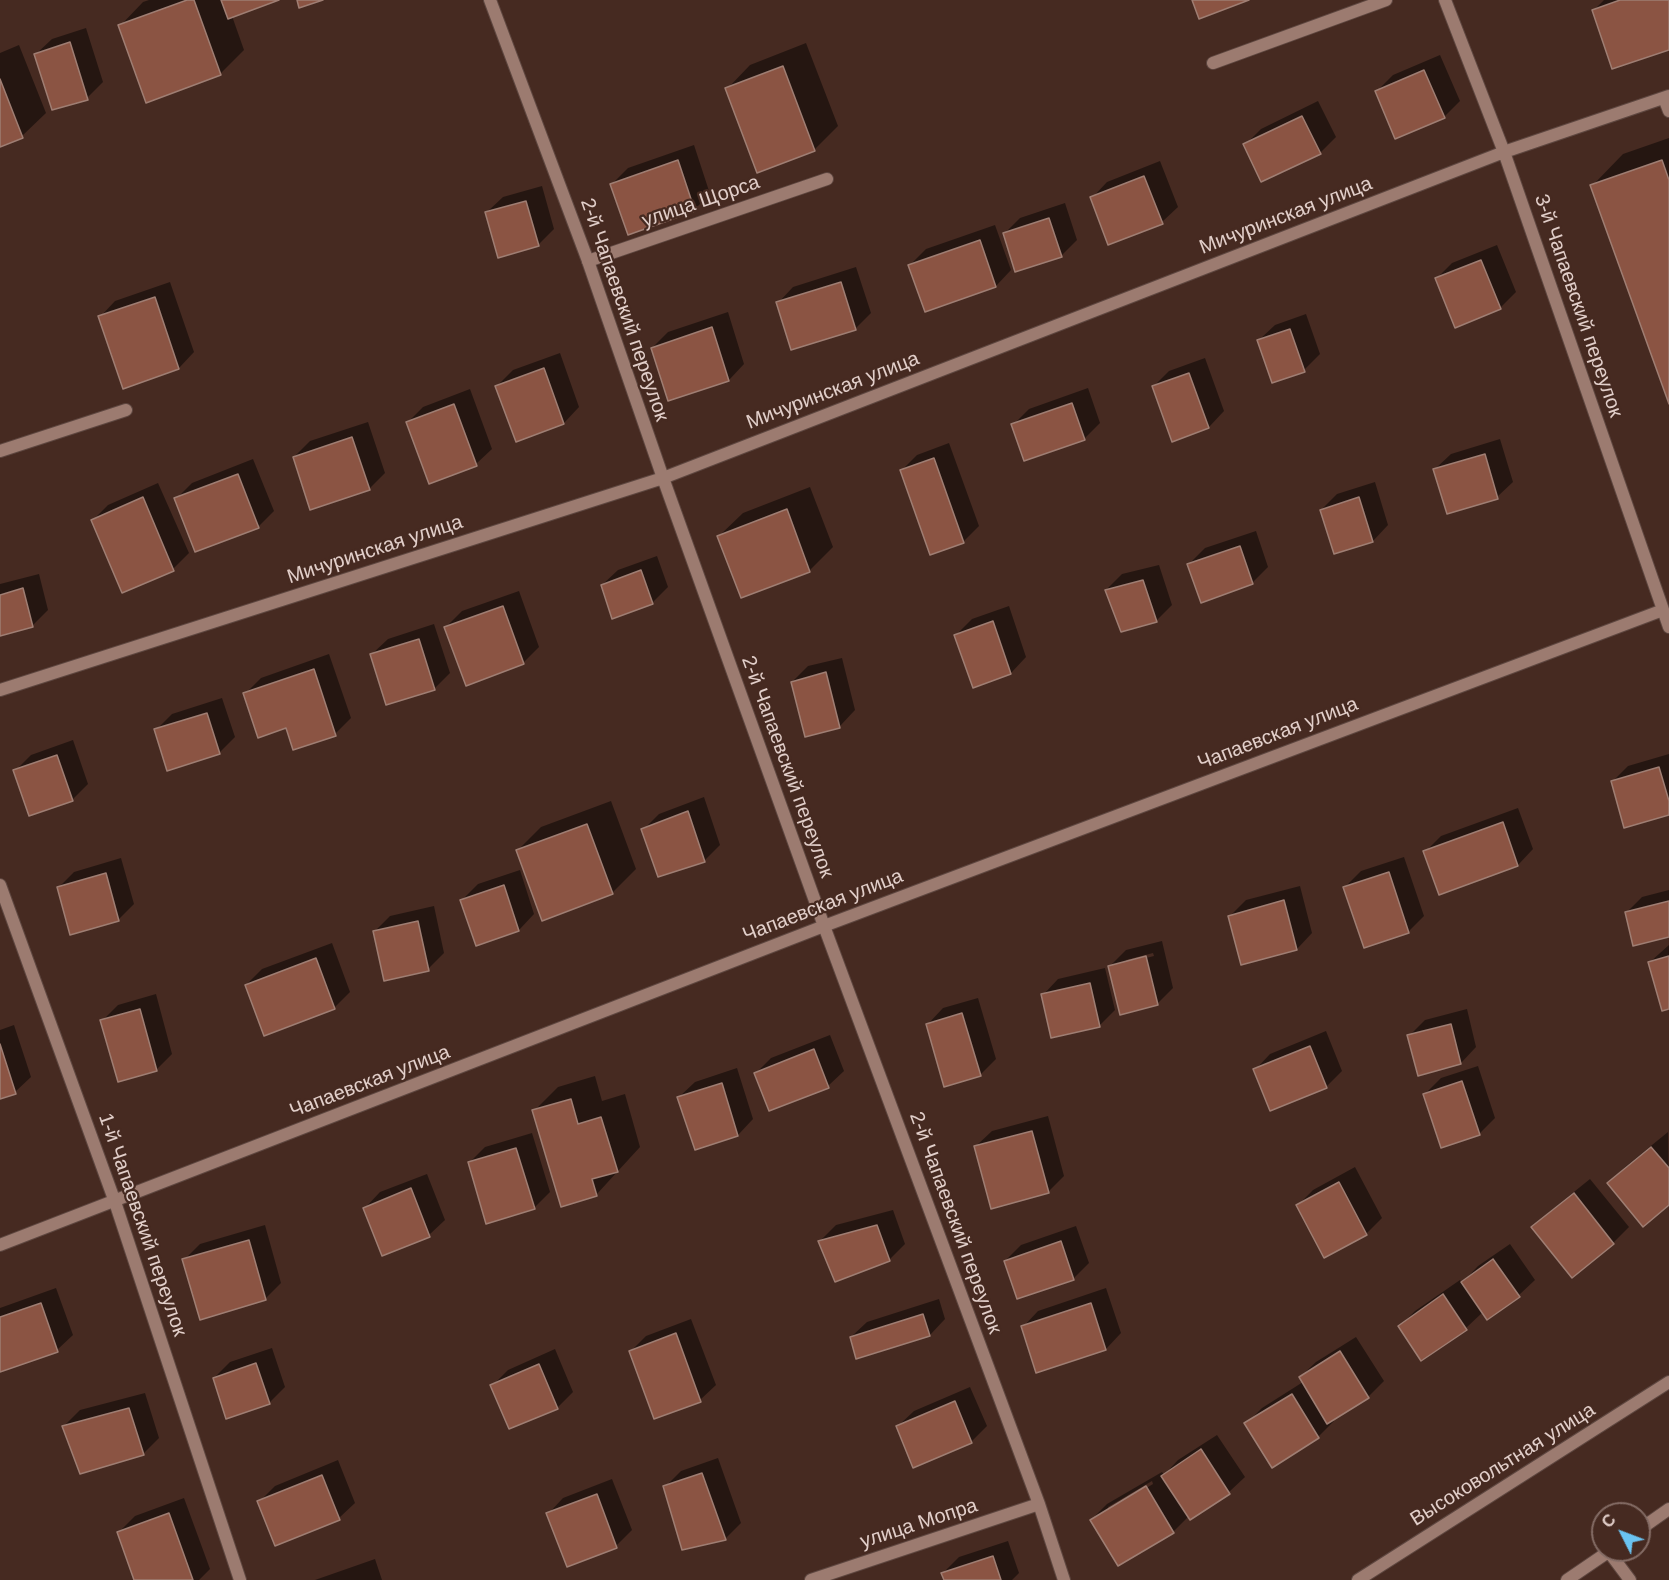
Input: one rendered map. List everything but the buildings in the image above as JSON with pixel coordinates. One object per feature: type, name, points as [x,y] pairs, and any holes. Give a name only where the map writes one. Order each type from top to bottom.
[{"type":"street","name":"2-й Чапаевский переулок","points":[[490,0],[588,261],[663,478],[824,926],[1039,1504],[1064,1580]]},
{"type":"street","points":[[1213,63],[1386,0]]},
{"type":"street","name":"3-й Чапаевский переулок","points":[[1445,0],[1504,152],[1669,627]]},
{"type":"street","points":[[1667,97],[1669,111]]},
{"type":"street","name":"Мичуринская улица","points":[[0,690],[663,478],[1504,152],[1667,97]]},
{"type":"street","name":"улица Щорса","points":[[588,261],[827,179]]},
{"type":"street","points":[[0,451],[126,410]]},
{"type":"street","name":"Чапаевская улица","points":[[0,1245],[824,926],[1663,610]]},
{"type":"street","name":"1-й Чапаевский переулок","points":[[0,885],[115,1202],[240,1580]]},
{"type":"street","name":"Высоковольтная улица","points":[[1358,1580],[1669,1382]]},
{"type":"street","name":"улица Мопра","points":[[811,1580],[1039,1504]]},
{"type":"street","points":[[1651,1522],[1669,1509]]},
{"type":"street","points":[[1568,1580],[1594,1562]]},
{"type":"street","points":[[1618,1562],[1630,1580]]}]
